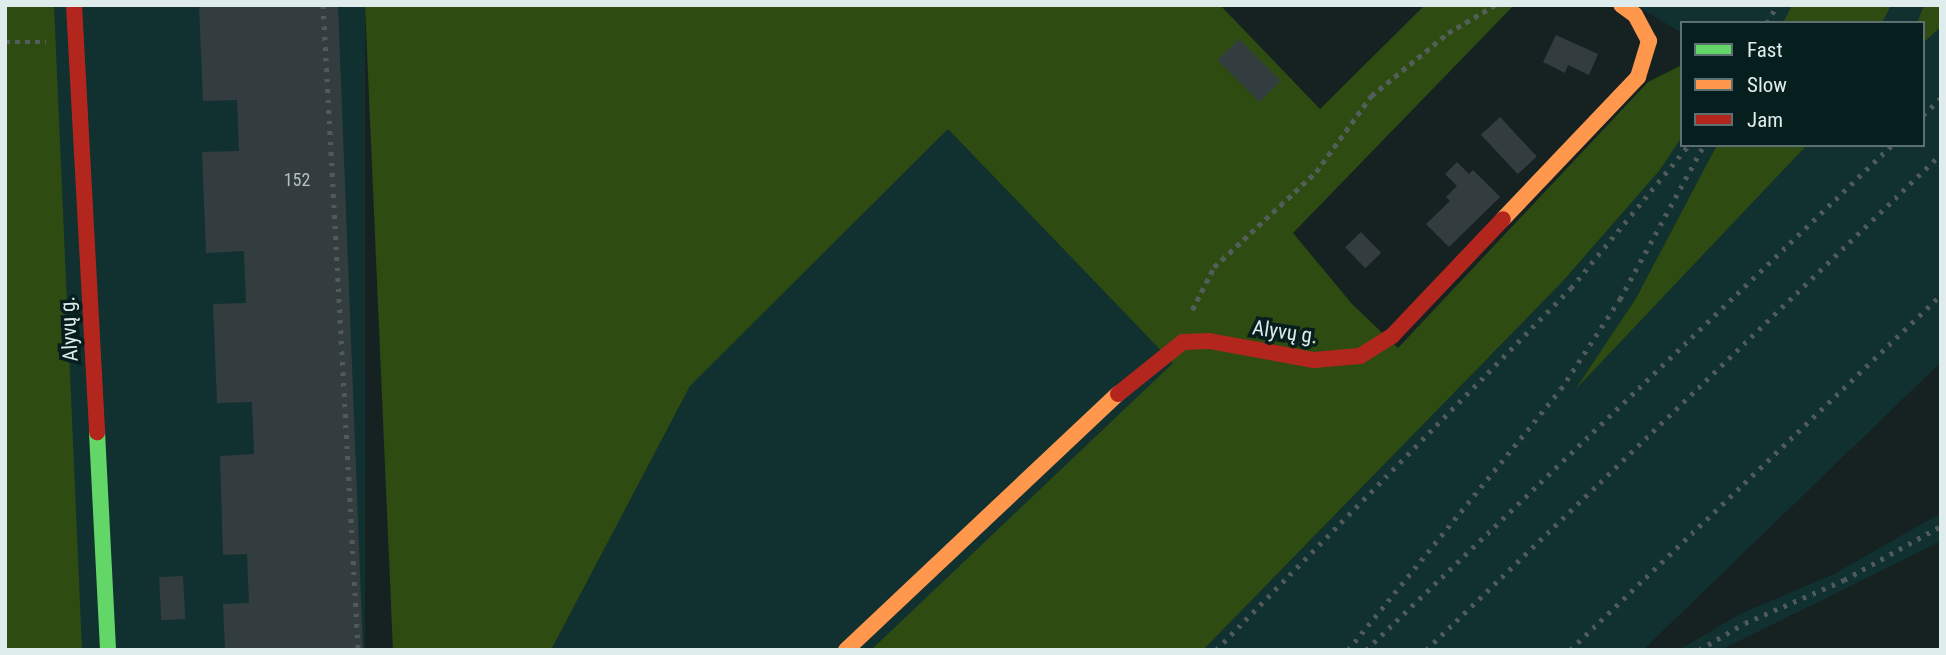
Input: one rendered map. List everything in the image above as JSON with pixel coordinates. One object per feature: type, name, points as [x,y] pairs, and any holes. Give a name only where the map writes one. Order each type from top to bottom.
[{"type":"street","name":"Alyvų g.","points":[[74,5],[108,650]]},
{"type":"street","name":"Alyvų g.","points":[[1183,342],[1209,341],[1314,360],[1360,356],[1392,336],[1638,77],[1649,41],[1635,16],[1621,5]]},
{"type":"street","points":[[846,650],[1107,403],[1183,342]]},
{"type":"path","points":[[1183,342],[1191,313],[1214,267],[1316,172],[1371,96],[1448,33],[1495,5]]},
{"type":"path","points":[[5,42],[74,41]]},
{"type":"shaded area","points":[[54,5],[365,5],[365,650],[54,650]]},
{"type":"shaded area","points":[[1635,5],[1792,5],[1784,21],[1680,21],[1680,32]]},
{"type":"shaded area","points":[[1891,5],[1924,5],[1918,21],[1883,21]]},
{"type":"shaded area","points":[[1941,27],[1941,362],[1643,650],[1203,650],[1563,281],[1659,171],[1680,140],[1680,147],[1716,147],[1635,300],[1579,386],[1805,147],[1925,147],[1925,41]]},
{"type":"shaded area","points":[[948,129],[1173,363],[871,650],[551,650],[690,386]]},
{"type":"shaded area","points":[[1941,513],[1941,541],[1721,650],[1679,650],[1740,614],[1834,574]]},
{"type":"green space","points":[[5,5],[54,5],[82,650],[5,650]]},
{"type":"green space","points":[[365,5],[1220,5],[1320,109],[1425,5],[1514,5],[1293,233],[1352,304],[1398,348],[1648,82],[1680,66],[1680,140],[1659,171],[1563,281],[1203,650],[871,650],[1173,363],[948,129],[690,386],[551,650],[393,650]]},
{"type":"green space","points":[[1792,5],[1891,5],[1883,21],[1784,21]]},
{"type":"green space","points":[[1924,5],[1941,5],[1941,27],[1925,41],[1925,21],[1918,21]]},
{"type":"green space","points":[[1716,147],[1805,147],[1575,390],[1635,300]]},
{"type":"building","points":[[199,5],[338,5],[363,650],[225,650],[223,604],[249,603],[247,554],[223,555],[220,456],[254,454],[252,402],[217,403],[213,304],[246,303],[244,251],[206,253],[202,152],[239,151],[237,100],[203,101]]},
{"type":"building","points":[[1556,35],[1598,54],[1589,75],[1568,65],[1565,73],[1543,62]]},
{"type":"building","points":[[1239,39],[1281,81],[1260,102],[1218,60]]},
{"type":"building","points":[[1500,117],[1537,156],[1518,174],[1481,135]]},
{"type":"building","points":[[1457,162],[1469,174],[1473,170],[1500,197],[1449,247],[1426,224],[1450,201],[1446,197],[1457,186],[1445,174]]},
{"type":"building","points":[[1361,232],[1381,253],[1365,268],[1345,247]]},
{"type":"building","points":[[183,576],[185,619],[161,620],[159,577]]},
{"type":"railway","points":[[323,5],[358,650]]},
{"type":"railway","points":[[1768,21],[1777,5]]},
{"type":"railway","points":[[1925,113],[1941,98]]},
{"type":"railway","points":[[1216,650],[1571,288],[1687,147]]},
{"type":"railway","points":[[1348,650],[1561,389],[1620,299],[1703,147]]},
{"type":"railway","points":[[1366,650],[1890,147]]},
{"type":"railway","points":[[1426,650],[1941,154]]},
{"type":"railway","points":[[1570,650],[1941,295]]},
{"type":"railway","points":[[1699,650],[1745,623],[1844,580],[1941,526]]},
{"type":"traffic: fast","points":[[97,432],[108,650]]},
{"type":"traffic: slow","points":[[1503,219],[1638,77],[1649,41],[1635,15],[1621,5]]},
{"type":"traffic: slow","points":[[846,650],[1118,394]]},
{"type":"traffic: jam","points":[[74,5],[97,432]]},
{"type":"traffic: jam","points":[[1118,394],[1183,342],[1209,341],[1314,360],[1360,356],[1392,336],[1503,219]]}]
